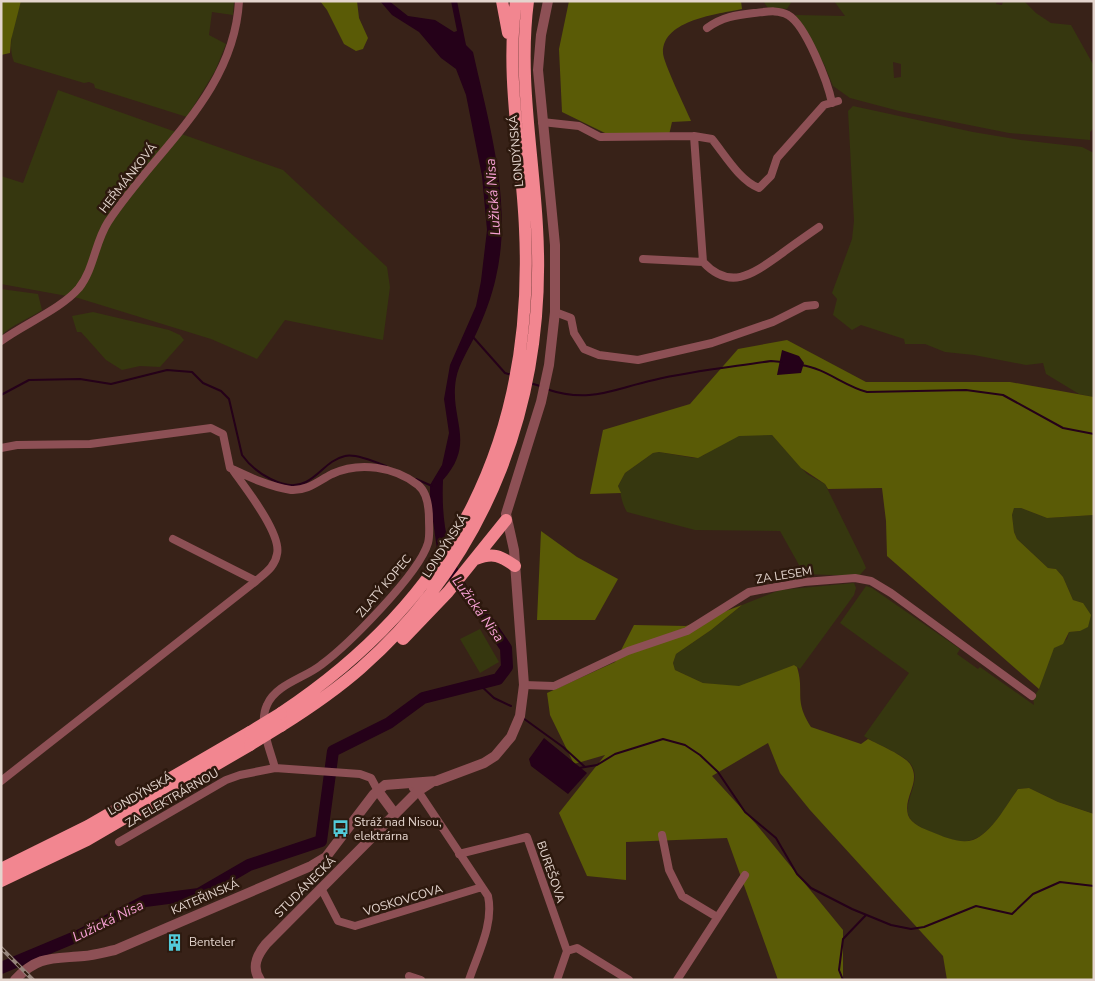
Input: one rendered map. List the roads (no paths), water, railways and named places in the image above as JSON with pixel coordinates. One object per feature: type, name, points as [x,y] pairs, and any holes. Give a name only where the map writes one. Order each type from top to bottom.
[{"type":"highway","points":[[502,1],[509,42],[513,84]]},
{"type":"highway","name":"LONDÝNSKÁ","points":[[1,881],[88,840],[250,739],[281,713],[338,672],[394,620],[437,565],[461,527],[486,478],[499,444],[521,356],[526,286],[525,228],[513,84],[516,1]]},
{"type":"highway","name":"LONDÝNSKÁ","points":[[1,869],[88,826],[250,739],[281,726],[360,669],[406,624],[443,579],[468,541],[495,485],[509,450],[525,394],[536,326],[539,286],[537,226],[524,81],[528,1]]},
{"type":"highway","points":[[360,669],[399,643],[448,592],[506,520]]},
{"type":"highway","points":[[476,559],[494,554],[503,557],[515,566]]},
{"type":"street","name":"HEŘMÁNKOVÁ","points":[[1,341],[70,296],[80,286],[106,224],[200,106],[228,54],[239,1]]},
{"type":"street","points":[[395,814],[378,791],[385,785],[436,780],[484,763],[495,756],[511,737],[520,716],[524,685],[515,566],[506,520],[507,508],[545,384],[556,312],[555,244],[542,122],[539,54],[548,1]]},
{"type":"street","points":[[542,122],[579,126],[600,137],[694,136],[712,139],[746,180],[759,188],[771,176],[777,158],[792,141],[824,105],[835,102],[825,76],[802,30],[788,15],[770,12],[737,15],[719,20],[707,28]]},
{"type":"street","points":[[694,136],[703,262]]},
{"type":"street","points":[[643,259],[703,262],[718,275],[732,278],[750,275],[819,227]]},
{"type":"street","points":[[556,312],[571,318],[579,342],[591,353],[638,360],[712,343],[773,322],[805,306],[815,306]]},
{"type":"street","points":[[1,448],[17,445],[90,444],[211,428],[223,434],[230,468],[250,493],[274,536],[278,553],[272,567],[256,581],[1,780]]},
{"type":"street","name":"ZLATÝ KOPEC","points":[[230,468],[256,480],[292,490],[311,487],[333,473],[362,466],[390,470],[420,486],[427,500],[429,542],[420,561],[363,628],[321,666],[283,687],[267,704],[264,723],[275,768]]},
{"type":"street","points":[[173,539],[256,581]]},
{"type":"street","name":"ZA LESEM","points":[[524,685],[554,686],[628,651],[687,631],[750,592],[804,582],[855,578],[871,581],[891,593],[1032,696]]},
{"type":"street","name":"ZA ELEKTRÁRNOU","points":[[119,842],[226,780],[275,768],[347,772],[371,778],[378,791]]},
{"type":"street","name":"STUDÁNECKÁ","points":[[260,980],[255,966],[258,954],[418,791],[436,780]]},
{"type":"street","points":[[406,783],[418,791],[488,896],[490,908],[489,922],[469,980]]},
{"type":"street","name":"KATEŘINSKÁ","points":[[15,980],[40,960],[53,957],[85,956],[115,950],[312,866],[326,857],[378,791]]},
{"type":"street","points":[[662,835],[669,870],[682,896],[717,917]]},
{"type":"street","name":"BUREŠOVA","points":[[459,854],[527,837],[567,951]]},
{"type":"street","points":[[677,980],[745,875]]},
{"type":"street","name":"VOSKOVCOVA","points":[[321,888],[338,921],[355,926],[482,887]]},
{"type":"street","points":[[557,980],[567,951],[577,948],[629,980]]},
{"type":"street","points":[[409,976],[421,980]]},
{"type":"water","points":[[380,1],[389,1],[408,16],[435,20],[454,32],[457,31],[451,1],[457,1],[466,45],[473,52],[492,136],[500,193],[501,249],[488,306],[457,373],[455,393],[460,442],[453,466],[443,480],[443,505],[449,545],[455,562],[463,579],[497,634],[465,602],[451,583],[437,549],[430,500],[430,485],[442,465],[449,433],[444,399],[450,365],[476,306],[481,281],[487,230],[482,176],[466,95],[456,69],[441,58],[419,32],[392,15]]},
{"type":"water","points":[[782,350],[799,356],[804,363],[801,373],[777,375]]},
{"type":"water","points":[[544,738],[587,773],[568,794],[531,766],[529,759]]},
{"type":"waterway","points":[[473,337],[505,373],[512,375]]},
{"type":"waterway","points":[[546,389],[576,395],[589,395],[683,374],[771,361],[782,362]]},
{"type":"waterway","points":[[801,365],[826,373],[850,386],[867,392],[966,390],[1003,395],[1063,428],[1094,434]]},
{"type":"waterway","points":[[1,395],[29,380],[80,379],[111,384],[167,370],[192,372],[203,383],[221,391],[229,399],[242,455],[254,468],[271,479],[280,483],[298,485],[311,479],[339,458],[349,455],[366,458],[386,466]]},
{"type":"waterway","points":[[530,383],[540,386]]},
{"type":"waterway","points":[[416,479],[432,486]]},
{"type":"waterway","name":"Lužická Nisa","points":[[1,968],[80,935],[145,901],[199,894],[249,865],[321,841],[333,751],[389,723],[423,698],[498,679],[507,667],[506,648],[487,620]]},
{"type":"waterway","points":[[479,684],[494,698],[511,706]]},
{"type":"waterway","points":[[523,718],[563,747],[585,767]]},
{"type":"waterway","points":[[579,768],[597,765],[615,754],[663,739],[685,745],[700,755],[718,772],[745,812],[776,838],[797,874],[811,888],[852,909],[891,925],[911,929],[924,927],[976,906],[1012,914],[1033,894],[1060,882],[1094,886]]},
{"type":"waterway","points":[[843,980],[839,970],[843,939],[866,915]]},
{"type":"railway","points":[[1,948],[33,980]]},
{"type":"place","name":"Stráž nad Nisou, elektrárna","points":[[340,829]]},
{"type":"place","name":"Benteler","points":[[175,942]]}]
